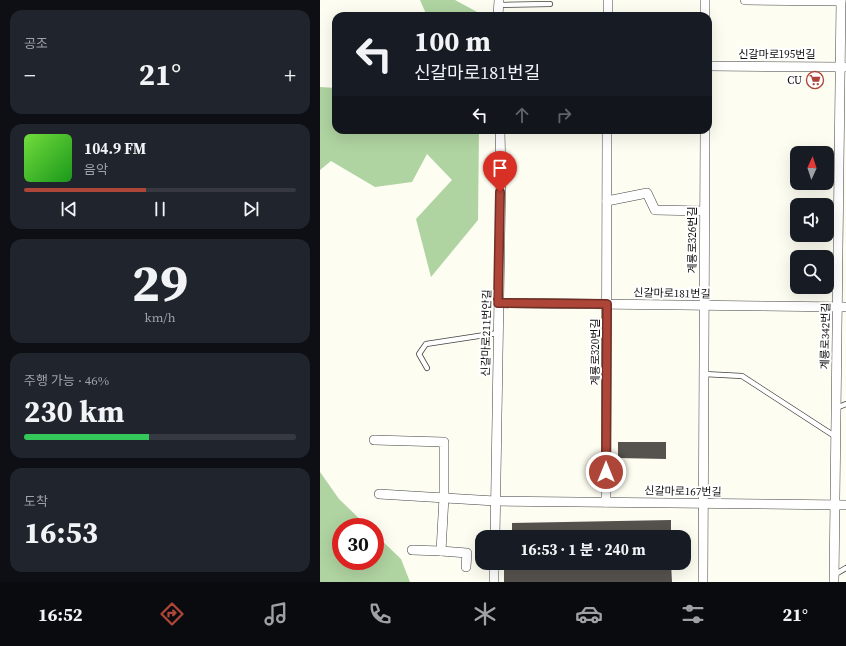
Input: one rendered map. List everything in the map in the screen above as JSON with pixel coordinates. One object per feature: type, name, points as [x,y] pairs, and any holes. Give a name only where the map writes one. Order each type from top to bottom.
[{"type":"street","points":[[608,0],[608,12]]},
{"type":"street","points":[[705,0],[705,12]]},
{"type":"street","points":[[745,0],[841,0]]},
{"type":"street","name":"계룡로342번길","points":[[834,578],[836,408],[842,307],[843,67],[841,0]]},
{"type":"street","name":"신갈마로195번길","points":[[712,66],[843,67]]},
{"type":"street","name":"신갈마로211번안길","points":[[495,530],[501,176],[500,134]]},
{"type":"street","name":"계룡로320번길","points":[[606,502],[607,134]]},
{"type":"street","name":"계룡로326번길","points":[[703,582],[705,134]]},
{"type":"street","points":[[607,201],[647,193],[655,210],[704,211]]},
{"type":"street","name":"신갈마로181번길","points":[[498,303],[842,307]]},
{"type":"street","points":[[374,440],[444,442],[444,497],[441,551]]},
{"type":"street","name":"신갈마로167번길","points":[[380,494],[495,501],[846,505]]},
{"type":"street","points":[[412,550],[467,553],[466,567]]},
{"type":"street","points":[[494,570],[494,582]]},
{"type":"lane","points":[[498,2],[550,4]]},
{"type":"lane","points":[[427,368],[419,354],[426,344],[498,333]]},
{"type":"lane","points":[[704,374],[742,376],[836,437]]},
{"type":"lane","points":[[836,408],[846,404]]},
{"type":"lane","name":"계룡로342번길","points":[[834,578],[846,568]]},
{"type":"green space","points":[[420,0],[455,0],[477,12],[425,12]]},
{"type":"green space","points":[[320,87],[332,88],[332,134],[479,134],[478,220],[431,277],[416,219],[452,180],[427,154],[412,182],[375,187],[331,161],[320,170]]},
{"type":"green space","points":[[320,472],[339,499],[359,518],[332,518],[332,570],[384,570],[384,543],[401,559],[410,582],[320,582]]},
{"type":"building","points":[[618,442],[666,442],[666,459],[618,458]]},
{"type":"building","points":[[671,520],[671,530],[512,530],[512,523]]},
{"type":"building","points":[[504,570],[671,570],[672,582],[504,582]]},
{"type":"place","name":"CU","points":[[815,80]]},
{"type":"route","points":[[500,192],[498,303],[607,304],[606,472]]}]
